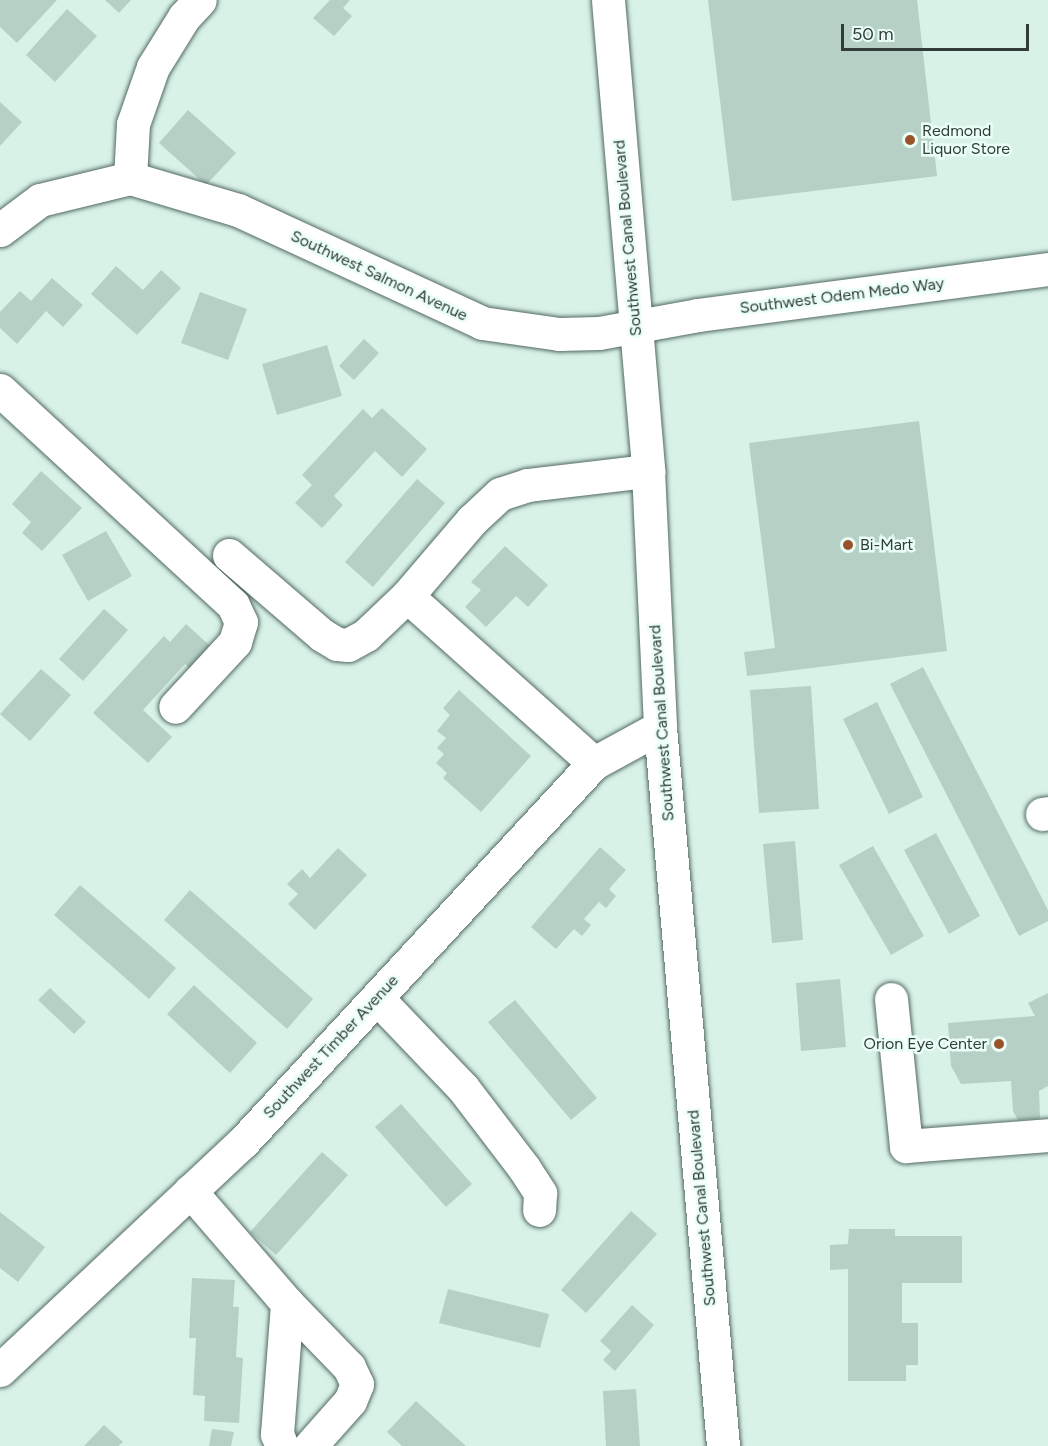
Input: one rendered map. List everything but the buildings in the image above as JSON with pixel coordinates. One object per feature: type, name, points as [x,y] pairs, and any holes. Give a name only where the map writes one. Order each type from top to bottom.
[{"type":"main road","points":[[0,230],[40,200],[130,178],[133,124],[153,67],[184,17],[200,0]]},
{"type":"main road","name":"Southwest Canal Boulevard","points":[[608,0],[648,471],[660,727],[723,1446]]},
{"type":"main road","name":"Southwest Salmon Avenue","points":[[130,178],[238,210],[482,323],[559,334],[599,333],[636,327]]},
{"type":"main road","name":"Southwest Odem Medo Way","points":[[636,327],[698,315],[1048,270]]},
{"type":"main road","points":[[0,390],[233,605],[241,622],[235,642],[175,707]]},
{"type":"main road","points":[[229,555],[322,635],[337,644],[348,645],[366,635],[407,596],[472,520],[500,494],[528,485],[648,471]]},
{"type":"main road","points":[[407,596],[594,763]]},
{"type":"main road","name":"Southwest Timber Avenue","points":[[0,1370],[243,1142],[594,763],[660,727]]},
{"type":"main road","points":[[377,998],[462,1088],[540,1193],[539,1210]]},
{"type":"main road","points":[[891,999],[906,1146],[1048,1135]]},
{"type":"main road","points":[[190,1191],[287,1303],[350,1367],[357,1384],[350,1401],[310,1446]]},
{"type":"main road","points":[[282,1446],[277,1434],[287,1303]]},
{"type":"place","name":"Redmond Liquor Store","points":[[910,140]]},
{"type":"place","name":"Bi-Mart","points":[[848,545]]},
{"type":"place","name":"Orion Eye Center","points":[[999,1044]]}]
